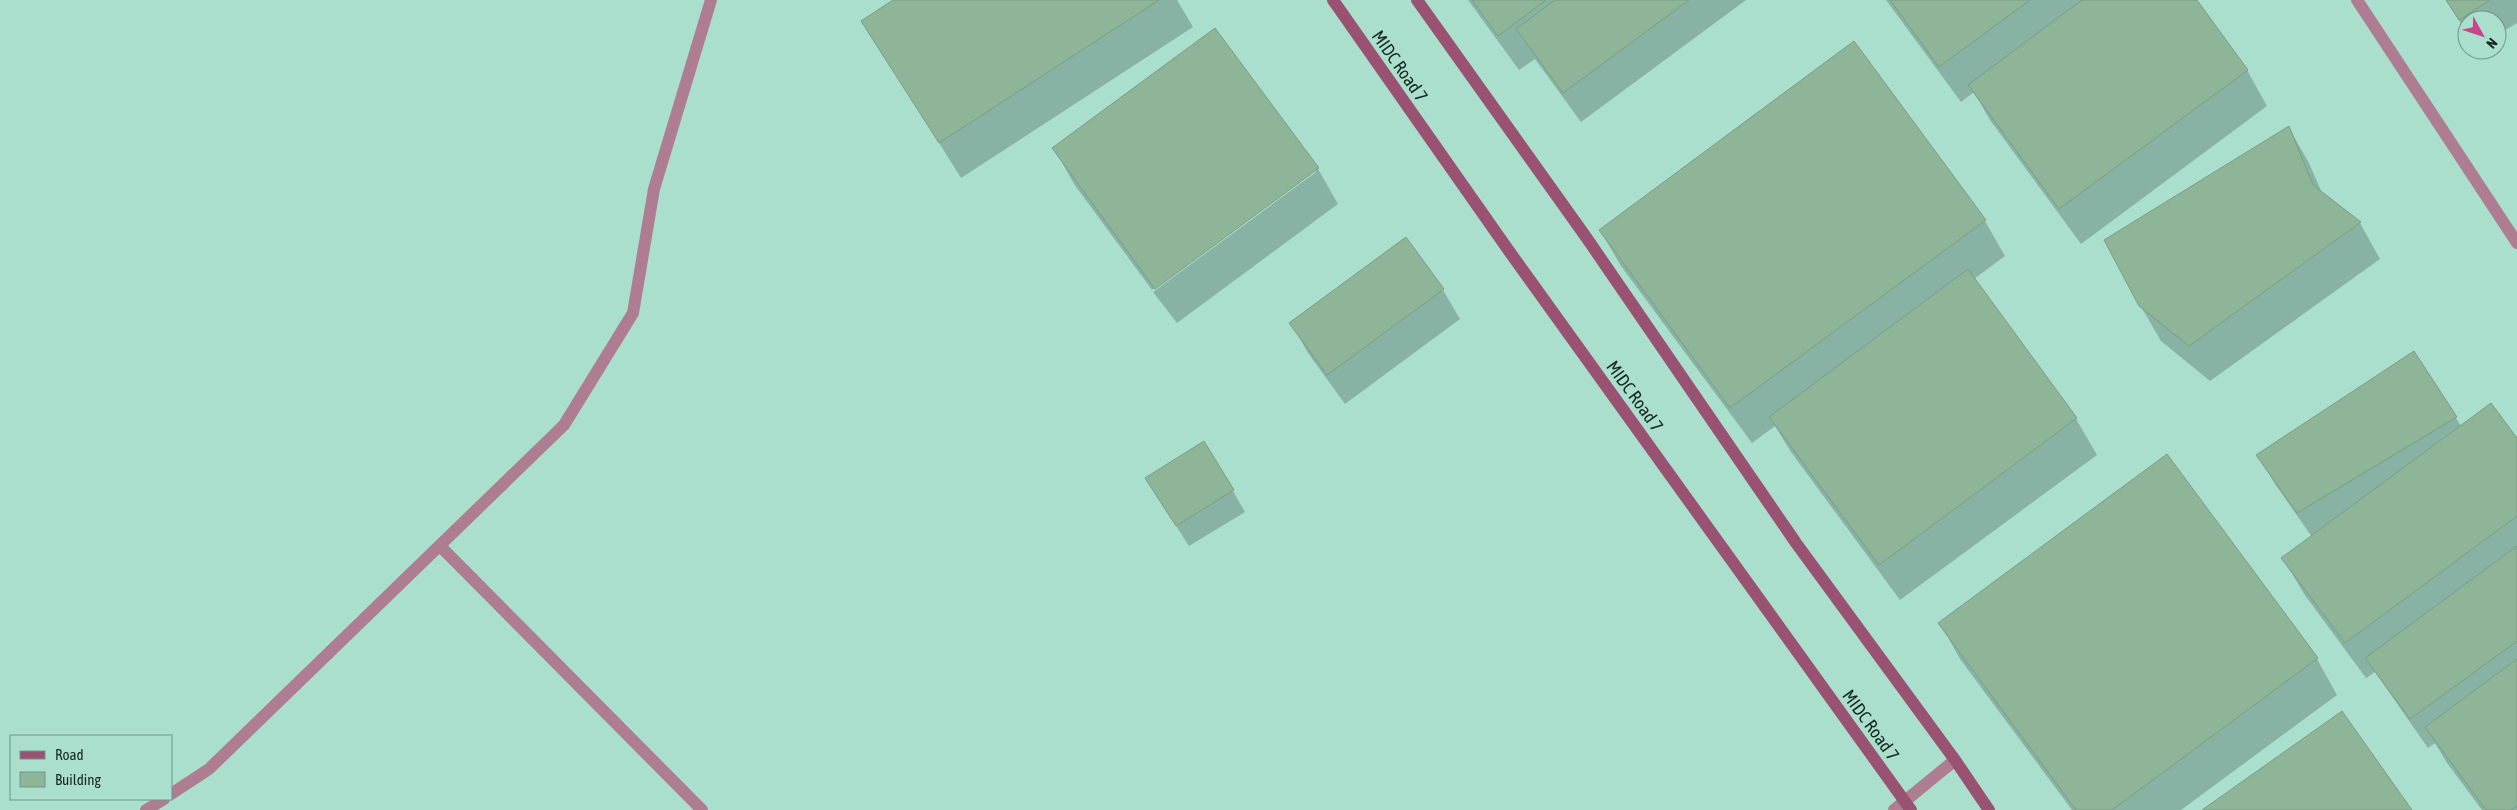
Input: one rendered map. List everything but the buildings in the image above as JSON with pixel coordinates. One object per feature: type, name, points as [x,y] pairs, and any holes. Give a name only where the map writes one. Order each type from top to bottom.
[{"type":"street","points":[[172,793],[209,769],[564,425],[633,313],[654,189],[712,0]]},
{"type":"street","name":"MIDC Road 7","points":[[1333,0],[1508,250],[1908,806]]},
{"type":"street","points":[[1417,0],[1586,237],[1796,543],[1956,760],[1990,810]]},
{"type":"street","points":[[2357,0],[2517,243]]},
{"type":"street","points":[[440,546],[702,810]]},
{"type":"street","points":[[1894,810],[1908,806],[1956,760]]},
{"type":"street","points":[[146,810],[162,800]]}]
